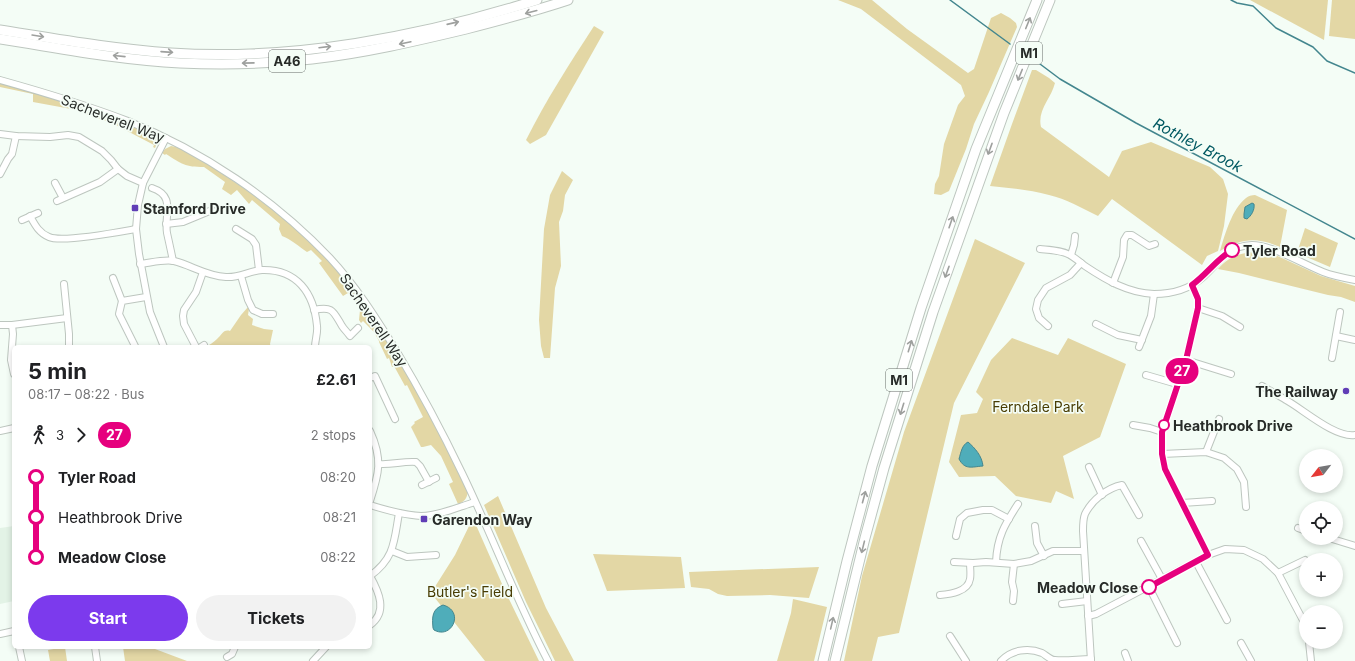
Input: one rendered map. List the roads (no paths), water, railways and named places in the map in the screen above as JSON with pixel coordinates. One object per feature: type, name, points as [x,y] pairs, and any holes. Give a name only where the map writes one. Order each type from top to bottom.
[{"type":"highway","name":"A46","points":[[0,30],[123,49],[195,54],[264,53],[357,43],[461,21],[537,0]]},
{"type":"highway","name":"A46","points":[[0,38],[101,55],[178,62],[272,63],[328,57],[405,43],[512,17],[568,0]]},
{"type":"highway","name":"M1","points":[[823,661],[847,560],[872,466],[917,323],[976,149],[1038,0]]},
{"type":"highway","name":"M1","points":[[835,661],[865,538],[908,389],[935,305],[1005,109],[1050,0]]},
{"type":"street","name":"Sacheverell Way","points":[[0,80],[43,92],[129,122],[166,138],[214,165],[262,198],[308,237],[343,274],[378,321],[422,394],[454,456],[520,606],[548,661]]},
{"type":"street","points":[[0,134],[50,137],[68,135],[79,137],[102,151],[112,160],[118,169],[127,176],[143,183]]},
{"type":"street","points":[[9,173],[1,172],[12,154],[16,136]]},
{"type":"street","points":[[163,345],[150,312],[146,296],[140,264],[136,229],[138,205],[143,183],[166,138]]},
{"type":"street","points":[[55,182],[60,200],[100,182],[118,169]]},
{"type":"street","points":[[157,187],[163,194],[168,206],[166,224],[173,261]]},
{"type":"street","points":[[166,224],[191,220],[204,209],[212,210]]},
{"type":"street","points":[[22,220],[38,213]]},
{"type":"street","points":[[30,216],[35,226],[41,233],[50,238],[61,239],[82,237],[136,229]]},
{"type":"street","points":[[237,239],[239,231],[252,239],[256,245],[259,270]]},
{"type":"street","points":[[1113,283],[1123,257],[1124,240],[1127,235],[1132,235],[1149,246],[1155,244]]},
{"type":"street","points":[[1071,255],[1075,236]]},
{"type":"street","points":[[1040,249],[1061,251],[1071,255],[1080,263],[1113,283],[1133,290],[1154,294],[1176,292],[1192,285],[1203,277],[1216,262],[1227,253],[1234,249],[1250,245],[1266,247],[1324,273],[1355,280]]},
{"type":"street","points":[[140,264],[173,261],[203,272],[226,277],[241,276],[259,270],[279,272],[289,275],[298,281],[308,293],[314,310],[317,328],[315,345]]},
{"type":"street","points":[[1048,326],[1039,318],[1036,309],[1038,300],[1046,288],[1070,275],[1080,263]]},
{"type":"street","points":[[195,345],[184,324],[183,316],[184,310],[196,292],[203,272]]},
{"type":"street","points":[[241,276],[248,300],[253,310],[262,314],[273,314]]},
{"type":"street","points":[[113,278],[122,301],[119,314],[134,345]]},
{"type":"street","points":[[64,284],[69,345]]},
{"type":"street","points":[[1192,285],[1198,299],[1198,308],[1186,360],[1162,432],[1162,454],[1165,469],[1208,555]]},
{"type":"street","points":[[1140,347],[1151,316],[1154,294]]},
{"type":"street","points":[[122,301],[146,296]]},
{"type":"street","points":[[314,310],[325,308],[332,310],[336,314],[342,327],[350,336],[358,328]]},
{"type":"street","points":[[1198,308],[1233,319],[1240,327]]},
{"type":"street","points":[[1332,358],[1340,312]]},
{"type":"street","points":[[0,325],[12,325],[67,318]]},
{"type":"street","points":[[1096,324],[1118,335],[1142,340]]},
{"type":"street","points":[[12,325],[12,345]]},
{"type":"street","points":[[1336,336],[1355,340]]},
{"type":"street","points":[[12,347],[12,375]]},
{"type":"street","points":[[1186,360],[1231,374]]},
{"type":"street","points":[[1146,375],[1177,384]]},
{"type":"street","points":[[372,377],[375,376],[395,419]]},
{"type":"street","points":[[1262,386],[1288,400],[1306,414],[1343,435],[1355,435]]},
{"type":"street","points":[[1206,452],[1219,419]]},
{"type":"street","points":[[1133,425],[1162,432]]},
{"type":"street","points":[[0,431],[12,428]]},
{"type":"street","points":[[372,436],[377,450],[379,464],[379,471],[372,494]]},
{"type":"street","points":[[1162,454],[1206,452],[1224,458],[1237,469],[1244,482],[1246,507]]},
{"type":"street","points":[[379,464],[388,465],[406,461],[416,462],[429,482]]},
{"type":"street","points":[[1089,467],[1102,495]]},
{"type":"street","points":[[422,485],[436,478]]},
{"type":"street","points":[[1000,661],[1006,656],[1017,651],[1028,649],[1041,653],[1054,660],[1091,660],[1083,531],[1084,516],[1094,501],[1115,486],[1122,485],[1139,515]]},
{"type":"street","points":[[1182,503],[1212,501]]},
{"type":"street","points":[[372,506],[399,513],[422,516],[475,502]]},
{"type":"street","points":[[996,562],[999,538],[1018,504]]},
{"type":"street","points":[[956,536],[960,519],[967,513],[992,510],[1009,519]]},
{"type":"street","points":[[372,574],[386,562],[392,551],[399,513]]},
{"type":"street","points":[[1035,526],[1036,543],[1044,556]]},
{"type":"street","points":[[1141,541],[1162,579]]},
{"type":"street","points":[[1343,542],[1355,546]]},
{"type":"street","points":[[426,548],[428,556]]},
{"type":"street","points":[[1088,616],[1096,614],[1208,555],[1225,549],[1244,550],[1263,559],[1278,573],[1299,613]]},
{"type":"street","points":[[392,551],[407,557],[436,555]]},
{"type":"street","points":[[954,562],[996,562],[1014,564],[1031,561],[1054,551],[1084,551]]},
{"type":"street","points":[[1196,562],[1227,620]]},
{"type":"street","points":[[940,595],[956,593],[968,584],[970,580],[970,563]]},
{"type":"street","points":[[1278,573],[1299,563]]},
{"type":"street","points":[[1013,601],[1014,592],[1012,582],[1014,564]]},
{"type":"street","points":[[372,580],[378,590],[381,610],[372,623]]},
{"type":"street","points":[[1149,587],[1177,643]]},
{"type":"street","points":[[1062,604],[1087,601]]},
{"type":"street","points":[[0,634],[12,631]]},
{"type":"street","points":[[950,636],[966,661]]},
{"type":"street","points":[[1240,643],[1250,661]]},
{"type":"street","points":[[19,649],[22,661]]},
{"type":"street","points":[[95,649],[97,661]]},
{"type":"street","points":[[232,656],[234,649]]},
{"type":"street","points":[[313,661],[324,649]]},
{"type":"street","points":[[1310,649],[1311,661]]},
{"type":"street","points":[[1125,653],[1128,661]]},
{"type":"water","points":[[1252,203],[1254,204],[1254,208],[1252,213],[1247,219],[1244,218],[1245,207]]},
{"type":"water","points":[[968,442],[978,452],[983,466],[966,466],[959,459],[963,447]]},
{"type":"water","points":[[443,605],[450,608],[455,618],[454,624],[451,628],[440,632],[434,630],[433,628],[433,617],[435,611]]},
{"type":"waterway","name":"Rothley Brook","points":[[950,0],[1010,44]]},
{"type":"waterway","name":"Rothley Brook","points":[[1231,0],[1237,3],[1253,6],[1276,28],[1313,47],[1327,61],[1355,73]]},
{"type":"waterway","name":"Rothley Brook","points":[[1036,61],[1060,79],[1136,123],[1355,239]]},
{"type":"place","name":"Stamford Drive","points":[[135,208]]},
{"type":"place","name":"Tyler Road","points":[[1232,250]]},
{"type":"place","name":"The Railway","points":[[1346,391]]},
{"type":"place","name":"Heathbrook Drive","points":[[1164,425]]},
{"type":"place","name":"Garendon Way","points":[[424,519]]},
{"type":"place","name":"Meadow Close","points":[[1149,587]]},
{"type":"park label","name":"Ferndale Park","points":[[1038,406]]},
{"type":"park label","name":"Butler's Field","points":[[470,591]]}]
